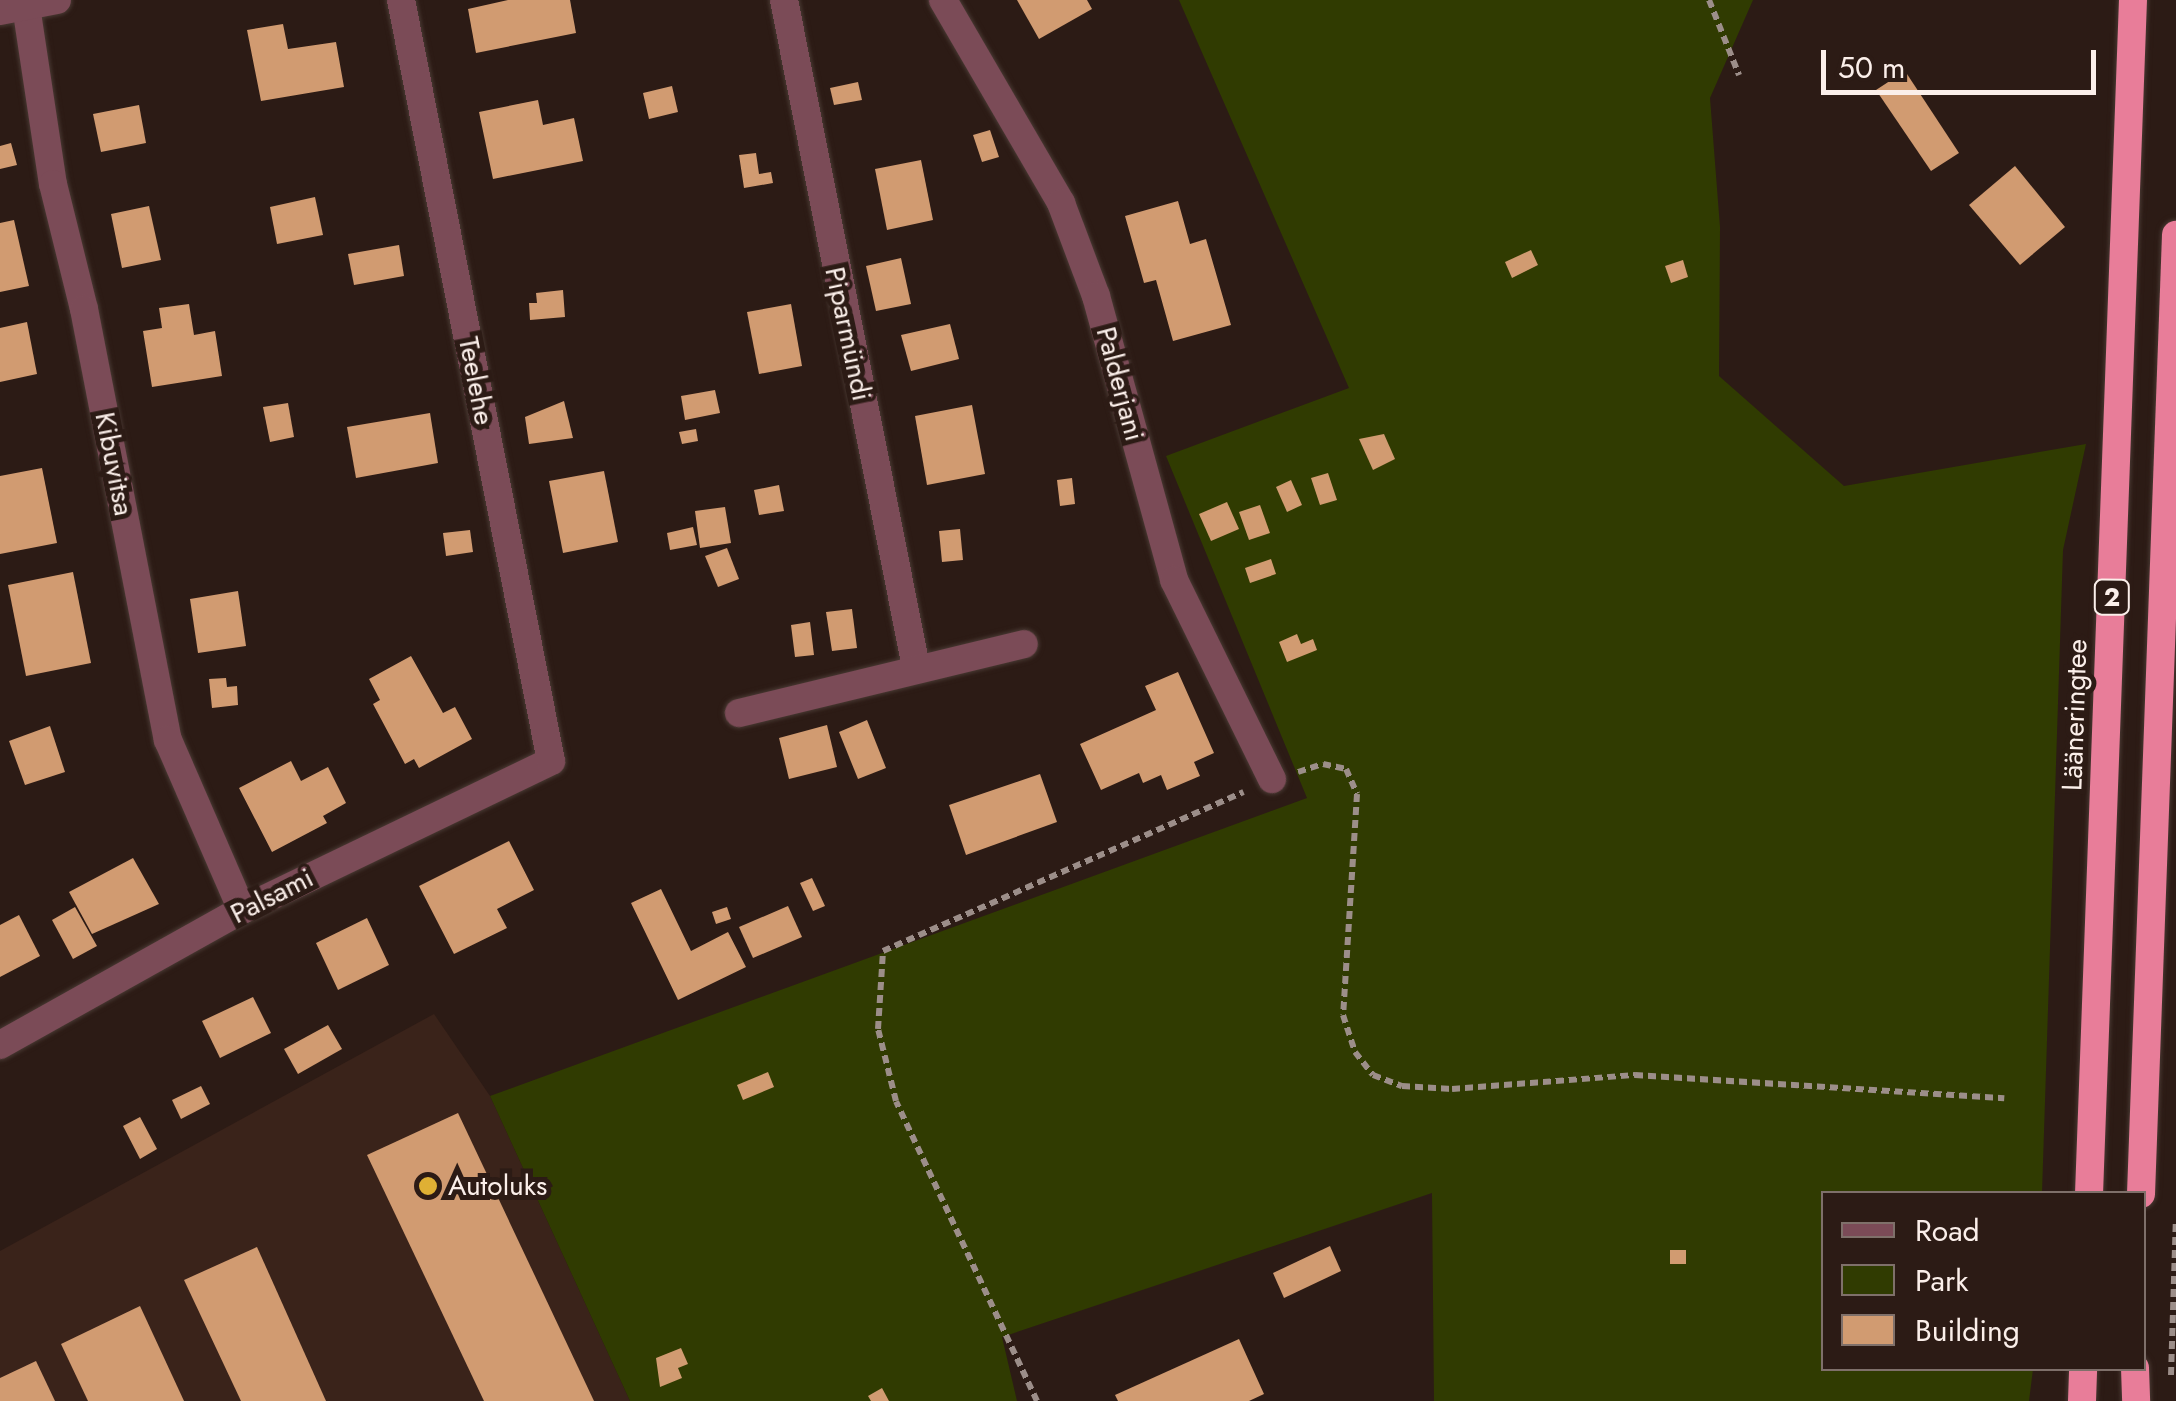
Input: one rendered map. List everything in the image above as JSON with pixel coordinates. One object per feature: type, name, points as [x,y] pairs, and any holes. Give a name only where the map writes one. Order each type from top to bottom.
[{"type":"highway","name":"Lääneringtee","points":[[2090,1191],[2133,0]]},
{"type":"highway","name":"2","points":[[2141,1191],[2176,235]]},
{"type":"highway","points":[[2082,1401],[2083,1371]]},
{"type":"highway","points":[[2135,1371],[2136,1401]]},
{"type":"street","points":[[13,8],[58,0]]},
{"type":"street","name":"Teelehe","points":[[401,0],[551,761]]},
{"type":"street","name":"Piparmündi","points":[[784,0],[916,667]]},
{"type":"street","name":"Palderjani","points":[[943,0],[1061,203],[1096,296],[1174,580],[1272,779]]},
{"type":"street","name":"Kibuvitsa","points":[[13,8],[84,308],[168,740],[242,910]]},
{"type":"street","points":[[739,712],[1024,644]]},
{"type":"street","name":"Palsami","points":[[0,1045],[242,910],[551,761]]},
{"type":"path","points":[[1709,0],[1739,75]]},
{"type":"path","points":[[1037,1401],[896,1101],[878,1028],[883,950],[1272,779],[1323,764],[1346,769],[1357,794],[1343,1015],[1355,1052],[1372,1075],[1402,1086],[1452,1089],[1635,1076],[2004,1098]]},
{"type":"path","points":[[2170,1384],[2176,1219]]},
{"type":"shaded area","points":[[434,1014],[490,1096],[630,1401],[0,1401],[0,1251]]},
{"type":"green space","points":[[1179,0],[1753,0],[1710,98],[1720,227],[1719,376],[1844,486],[2086,444],[2063,550],[2042,1191],[1821,1191],[1821,1371],[2033,1371],[2029,1401],[1434,1401],[1432,1193],[1002,1337],[1017,1401],[630,1401],[490,1096],[1307,798],[1166,456],[1349,388]]},
{"type":"building","points":[[508,0],[570,0],[576,33],[476,53],[468,9]]},
{"type":"building","points":[[1017,0],[1087,0],[1092,9],[1039,39]]},
{"type":"building","points":[[283,24],[288,49],[336,42],[344,87],[261,101],[247,30]]},
{"type":"building","points":[[1905,71],[1959,153],[1931,171],[1876,90]]},
{"type":"building","points":[[858,82],[862,100],[834,105],[830,88]]},
{"type":"building","points":[[672,86],[678,112],[649,119],[643,93]]},
{"type":"building","points":[[538,100],[543,125],[574,118],[583,161],[493,179],[479,112]]},
{"type":"building","points":[[139,105],[146,143],[101,152],[93,114]]},
{"type":"building","points":[[990,130],[999,157],[982,162],[973,135]]},
{"type":"building","points":[[11,143],[17,165],[0,169],[0,146]]},
{"type":"building","points":[[756,153],[759,174],[771,172],[773,183],[744,188],[739,155]]},
{"type":"building","points":[[921,160],[933,220],[887,230],[875,169]]},
{"type":"building","points":[[2015,166],[2065,227],[2020,265],[1969,205]]},
{"type":"building","points":[[315,197],[323,235],[277,244],[270,207]]},
{"type":"building","points":[[1178,201],[1190,244],[1206,239],[1231,325],[1173,341],[1156,280],[1144,283],[1125,216]]},
{"type":"building","points":[[149,206],[161,260],[122,268],[111,214]]},
{"type":"building","points":[[14,220],[29,286],[0,292],[0,223]]},
{"type":"building","points":[[399,245],[404,276],[354,285],[348,254]]},
{"type":"building","points":[[1531,250],[1538,265],[1512,278],[1505,262]]},
{"type":"building","points":[[901,258],[911,304],[876,311],[866,266]]},
{"type":"building","points":[[1683,260],[1688,277],[1671,283],[1665,266]]},
{"type":"building","points":[[563,290],[565,317],[530,320],[529,303],[537,303],[536,293]]},
{"type":"building","points":[[189,304],[194,335],[215,331],[222,376],[152,387],[143,331],[162,328],[159,308]]},
{"type":"building","points":[[791,304],[802,366],[759,374],[747,312]]},
{"type":"building","points":[[27,322],[37,374],[0,382],[0,328]]},
{"type":"building","points":[[950,324],[959,359],[911,371],[901,335]]},
{"type":"building","points":[[715,390],[720,413],[685,420],[681,396]]},
{"type":"building","points":[[564,401],[573,438],[529,444],[525,417]]},
{"type":"building","points":[[288,403],[294,437],[270,442],[263,407]]},
{"type":"building","points":[[972,405],[985,474],[927,485],[915,416]]},
{"type":"building","points":[[430,413],[438,463],[356,478],[347,427]]},
{"type":"building","points":[[696,429],[698,441],[682,444],[679,432]]},
{"type":"building","points":[[1384,434],[1395,459],[1373,470],[1359,439]]},
{"type":"building","points":[[42,468],[57,543],[0,554],[0,476]]},
{"type":"building","points":[[604,471],[618,542],[563,553],[549,481]]},
{"type":"building","points":[[1328,473],[1337,500],[1320,505],[1311,478]]},
{"type":"building","points":[[1072,478],[1075,504],[1060,506],[1057,480]]},
{"type":"building","points":[[1291,480],[1302,505],[1287,512],[1276,487]]},
{"type":"building","points":[[779,485],[784,511],[759,515],[754,490]]},
{"type":"building","points":[[1227,502],[1239,529],[1211,541],[1199,514]]},
{"type":"building","points":[[1260,505],[1270,533],[1249,540],[1239,512]]},
{"type":"building","points":[[725,507],[731,543],[700,548],[695,511]]},
{"type":"building","points":[[693,527],[697,545],[670,550],[667,533]]},
{"type":"building","points":[[960,529],[963,560],[942,562],[939,531]]},
{"type":"building","points":[[470,530],[473,552],[446,556],[443,533]]},
{"type":"building","points":[[727,548],[739,579],[718,587],[705,556]]},
{"type":"building","points":[[1271,559],[1276,574],[1250,583],[1245,568]]},
{"type":"building","points":[[73,572],[91,663],[26,676],[8,585]]},
{"type":"building","points":[[238,591],[246,646],[198,653],[190,599]]},
{"type":"building","points":[[852,609],[857,648],[832,651],[826,612]]},
{"type":"building","points":[[810,622],[814,655],[795,657],[791,625]]},
{"type":"building","points":[[1297,634],[1301,644],[1313,639],[1317,650],[1287,662],[1279,642]]},
{"type":"building","points":[[411,656],[443,713],[455,707],[472,739],[419,768],[414,759],[405,764],[373,704],[380,700],[369,679]]},
{"type":"building","points":[[1178,672],[1214,753],[1194,762],[1200,776],[1167,790],[1161,775],[1143,783],[1139,773],[1101,790],[1080,744],[1156,710],[1145,686]]},
{"type":"building","points":[[226,678],[227,687],[237,686],[238,705],[212,708],[209,679]]},
{"type":"building","points":[[867,720],[886,768],[858,779],[839,732]]},
{"type":"building","points":[[827,725],[837,767],[789,779],[779,738]]},
{"type":"building","points":[[50,726],[65,772],[25,785],[9,741]]},
{"type":"building","points":[[291,761],[301,781],[328,767],[346,803],[323,816],[327,823],[272,852],[239,788]]},
{"type":"building","points":[[1040,774],[1057,822],[966,855],[949,805]]},
{"type":"building","points":[[509,841],[534,890],[497,909],[507,928],[454,954],[419,886]]},
{"type":"building","points":[[133,858],[159,904],[92,934],[69,892]]},
{"type":"building","points":[[812,878],[825,906],[813,911],[800,883]]},
{"type":"building","points":[[661,889],[691,951],[728,932],[746,967],[678,1000],[631,903]]},
{"type":"building","points":[[788,906],[802,937],[753,958],[739,927]]},
{"type":"building","points":[[75,907],[97,946],[73,959],[52,920]]},
{"type":"building","points":[[727,907],[731,919],[716,924],[712,912]]},
{"type":"building","points":[[19,915],[40,956],[0,977],[0,925]]},
{"type":"building","points":[[367,918],[389,965],[338,990],[316,943]]},
{"type":"building","points":[[253,997],[271,1033],[220,1058],[202,1021]]},
{"type":"building","points":[[328,1025],[342,1049],[298,1074],[284,1049]]},
{"type":"building","points":[[768,1072],[774,1087],[743,1100],[737,1085]]},
{"type":"building","points":[[201,1086],[210,1104],[181,1119],[172,1100]]},
{"type":"building","points":[[458,1113],[594,1401],[484,1401],[367,1155]]},
{"type":"building","points":[[140,1117],[157,1149],[140,1159],[123,1126]]},
{"type":"building","points":[[1330,1246],[1341,1271],[1284,1298],[1273,1273]]},
{"type":"building","points":[[257,1247],[326,1401],[241,1401],[184,1280]]},
{"type":"building","points":[[1670,1250],[1686,1250],[1686,1264],[1670,1264]]},
{"type":"building","points":[[140,1306],[184,1401],[88,1401],[61,1344]]},
{"type":"building","points":[[1239,1339],[1264,1394],[1249,1401],[1118,1401],[1115,1395]]},
{"type":"building","points":[[681,1348],[688,1364],[678,1368],[682,1378],[660,1387],[656,1358]]},
{"type":"building","points":[[36,1361],[55,1401],[0,1401],[0,1378]]},
{"type":"building","points":[[882,1388],[889,1401],[871,1401],[868,1396]]},
{"type":"place","name":"Autoluks","points":[[428,1186]]}]
